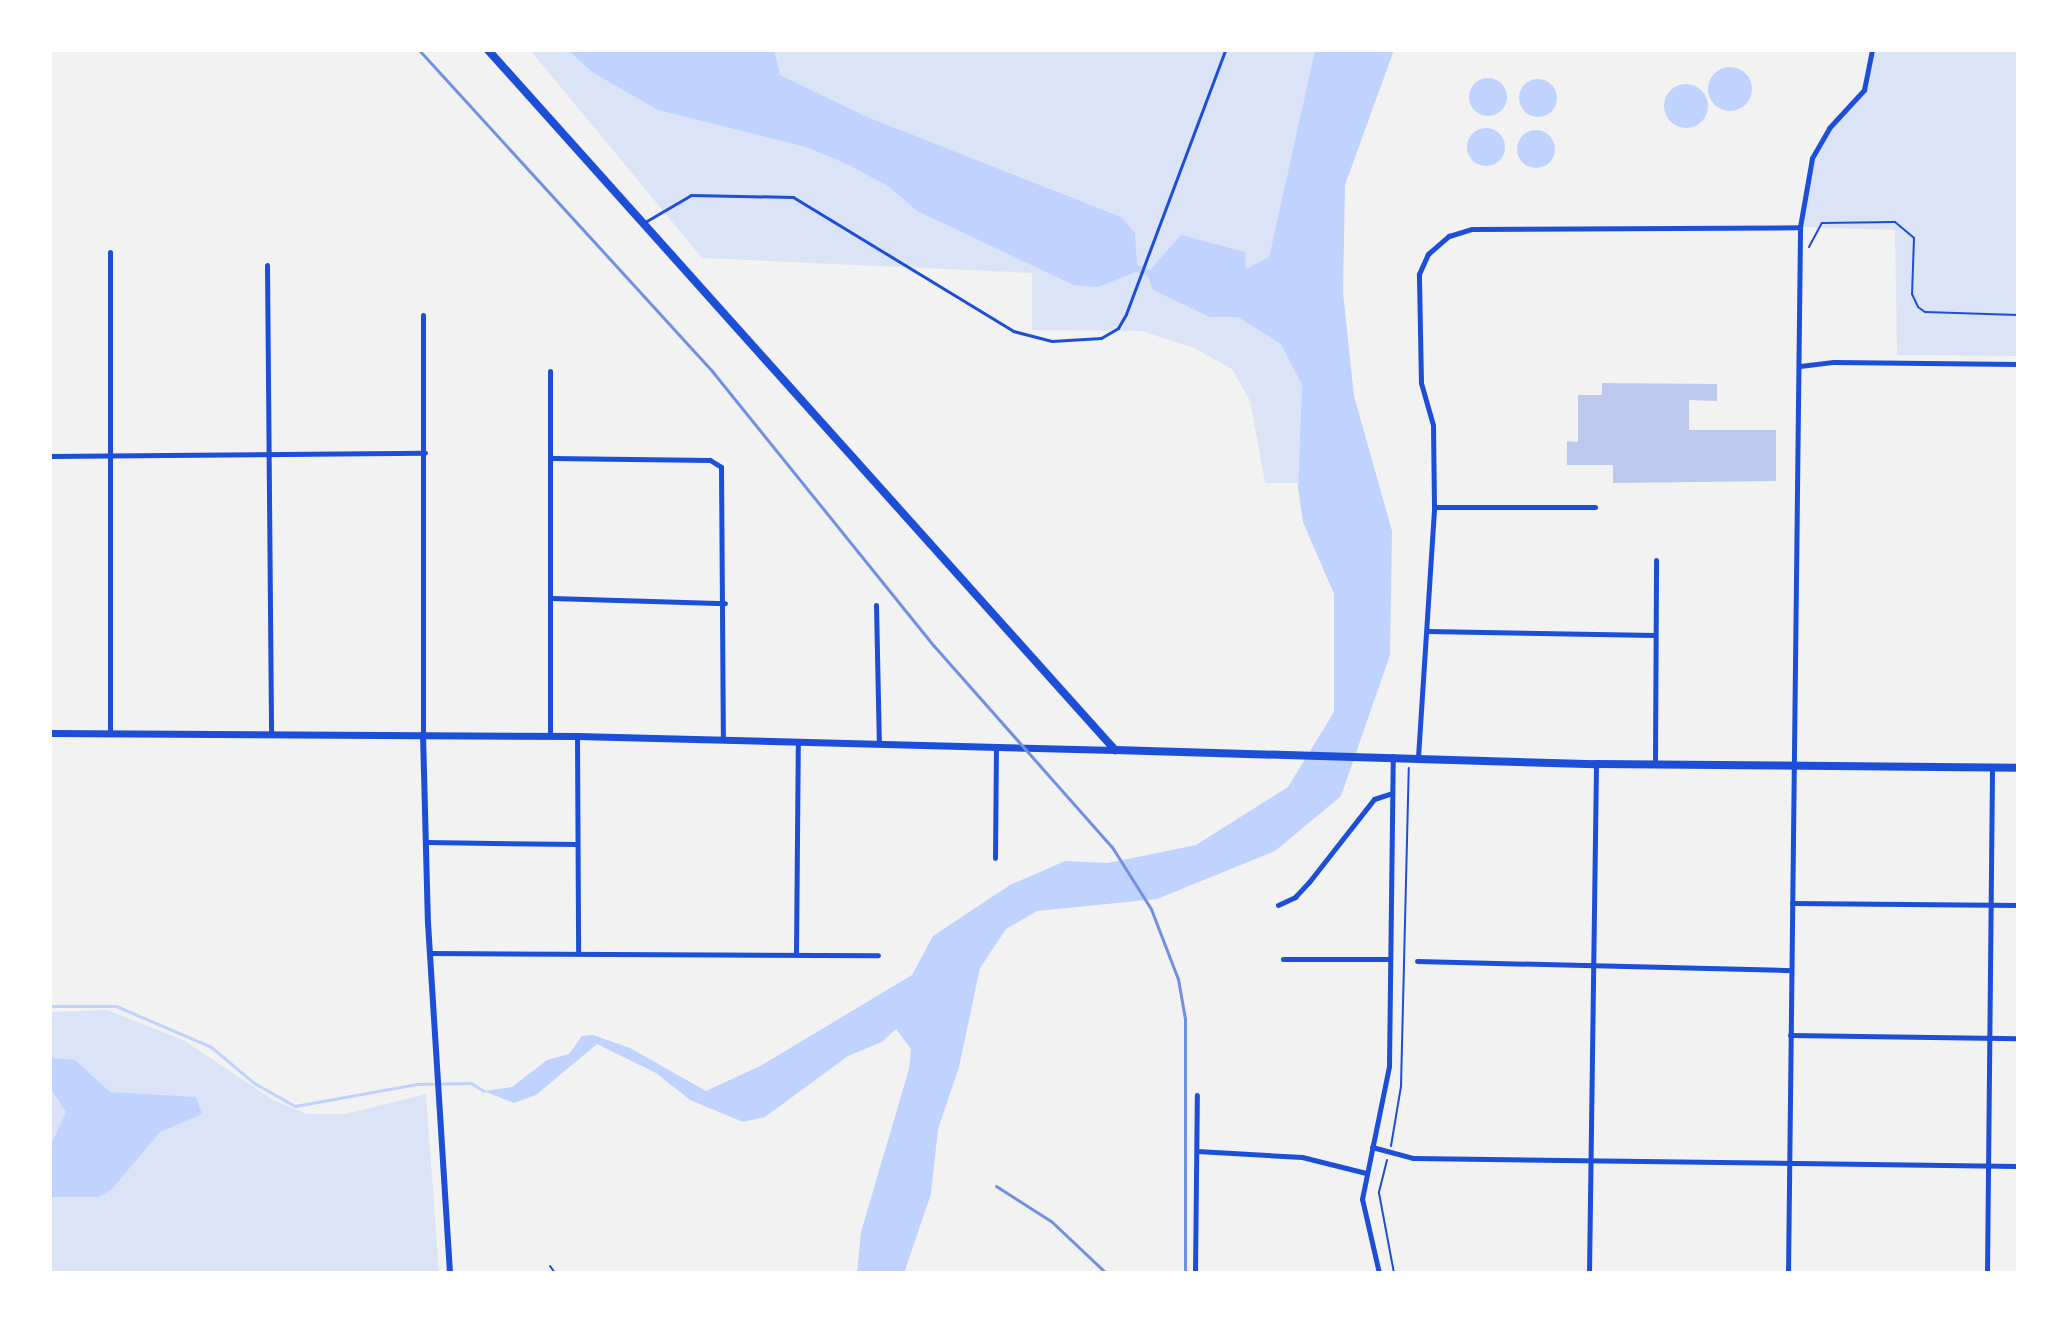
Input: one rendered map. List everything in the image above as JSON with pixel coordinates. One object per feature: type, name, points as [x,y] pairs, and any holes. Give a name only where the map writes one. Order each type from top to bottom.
[{"type":"main road","points":[[488,50],[1115,750]]},
{"type":"main road","points":[[50,733],[577,736],[996,745],[1596,764],[2018,768]]},
{"type":"street","points":[[1788,1273],[1800,227],[1812,158],[1829,128],[1864,90],[1872,50]]},
{"type":"street","points":[[1418,757],[1434,507],[1433,425],[1421,383],[1419,274],[1437,244],[1475,229],[1800,227]]},
{"type":"street","points":[[110,252],[110,734]]},
{"type":"street","points":[[267,265],[271,732]]},
{"type":"street","points":[[423,315],[425,842],[450,1273]]},
{"type":"street","points":[[1800,366],[1834,362],[2018,364]]},
{"type":"street","points":[[550,371],[550,736]]},
{"type":"street","points":[[50,456],[425,453]]},
{"type":"street","points":[[551,458],[710,460],[720,465],[725,603],[723,740]]},
{"type":"street","points":[[1434,507],[1595,507]]},
{"type":"street","points":[[1655,764],[1656,560]]},
{"type":"street","points":[[552,598],[725,603]]},
{"type":"street","points":[[876,605],[879,743]]},
{"type":"street","points":[[1427,631],[1655,635]]},
{"type":"street","points":[[577,736],[578,953]]},
{"type":"street","points":[[796,953],[798,741]]},
{"type":"street","points":[[995,858],[996,745]]},
{"type":"street","points":[[1379,1273],[1364,1219],[1366,1173],[1388,1084],[1393,756]]},
{"type":"street","points":[[1589,1273],[1596,764]]},
{"type":"street","points":[[1987,1273],[1992,768]]},
{"type":"street","points":[[1278,905],[1295,897],[1309,882],[1374,799],[1392,793]]},
{"type":"street","points":[[425,842],[577,844]]},
{"type":"street","points":[[1792,903],[2018,905]]},
{"type":"street","points":[[430,953],[878,955]]},
{"type":"street","points":[[1283,959],[1390,959]]},
{"type":"street","points":[[1417,961],[1791,970]]},
{"type":"street","points":[[1790,1035],[2018,1038]]},
{"type":"street","points":[[1195,1273],[1197,1095]]},
{"type":"street","points":[[1372,1147],[1413,1158],[2018,1166]]},
{"type":"street","points":[[1197,1151],[1302,1157],[1366,1173]]},
{"type":"lane","points":[[645,222],[691,195],[793,197],[1013,331],[1044,340],[1087,340],[1113,333],[1122,324],[1141,276],[1225,50]]},
{"type":"path","points":[[1809,247],[1822,223],[1895,222],[1914,238],[1912,294],[1918,307],[1925,312],[2018,315]]},
{"type":"path","points":[[1394,1273],[1379,1193],[1390,1152],[1401,1086],[1409,768]]},
{"type":"path","points":[[550,1266],[555,1273]]},
{"type":"shaded area","points":[[530,50],[1315,50],[1269,257],[1281,344],[1302,385],[1298,483],[1265,483],[1250,401],[1232,369],[1194,348],[1141,331],[1032,330],[1032,273],[702,258]]},
{"type":"shaded area","points":[[1872,50],[2018,50],[2018,356],[1897,355],[1895,230],[1800,227],[1819,143],[1864,90]]},
{"type":"shaded area","points":[[108,1010],[185,1041],[273,1100],[307,1114],[345,1114],[426,1094],[439,1273],[50,1273],[50,1012]]},
{"type":"water","points":[[568,50],[774,50],[780,75],[867,117],[1121,217],[1135,233],[1137,265],[1150,270],[1181,235],[1245,252],[1246,269],[1269,257],[1315,50],[1394,50],[1345,185],[1343,292],[1354,396],[1392,531],[1390,655],[1341,796],[1275,851],[1157,899],[1037,911],[1006,929],[980,968],[959,1067],[938,1129],[931,1194],[904,1273],[857,1273],[861,1232],[909,1069],[911,1049],[896,1029],[882,1042],[848,1056],[765,1117],[743,1122],[690,1100],[656,1073],[597,1044],[536,1095],[514,1103],[484,1091],[512,1087],[547,1060],[569,1054],[582,1036],[593,1035],[630,1048],[706,1091],[762,1065],[912,975],[933,936],[1010,885],[1065,861],[1108,863],[1196,845],[1288,787],[1334,712],[1334,594],[1303,522],[1298,487],[1302,385],[1281,344],[1238,317],[1210,317],[1153,290],[1148,276],[1136,272],[1098,287],[1074,285],[917,211],[888,186],[847,164],[806,147],[658,110],[592,72]]},
{"type":"water","points":[[1730,67],[1745,74],[1752,89],[1745,104],[1730,111],[1715,104],[1708,89],[1715,74]]},
{"type":"water","points":[[1488,78],[1501,84],[1507,97],[1501,110],[1488,116],[1475,110],[1469,97],[1475,84]]},
{"type":"water","points":[[1538,79],[1552,84],[1557,98],[1552,112],[1538,117],[1524,112],[1519,98],[1524,84]]},
{"type":"water","points":[[1686,84],[1702,90],[1708,106],[1702,122],[1686,128],[1670,122],[1664,106],[1670,90]]},
{"type":"water","points":[[1486,128],[1500,133],[1505,147],[1500,161],[1486,166],[1472,161],[1467,147],[1472,133]]},
{"type":"water","points":[[1536,130],[1550,135],[1555,149],[1550,163],[1536,168],[1522,163],[1517,149],[1522,135]]},
{"type":"water","points":[[50,1058],[75,1060],[110,1092],[196,1097],[202,1114],[160,1132],[111,1190],[98,1197],[50,1197],[50,1147],[66,1112],[50,1087]]},
{"type":"building","points":[[1602,383],[1717,384],[1717,401],[1689,400],[1689,430],[1776,430],[1776,481],[1613,483],[1613,465],[1567,465],[1567,441],[1578,442],[1578,395],[1602,395]]},
{"type":"waterway","points":[[50,1006],[116,1006],[211,1047],[254,1083],[295,1106],[417,1084],[471,1083],[484,1091]]},
{"type":"railway","points":[[419,50],[712,371],[934,646],[1112,847],[1151,909],[1178,979],[1185,1018],[1185,1273]]},
{"type":"railway","points":[[996,1186],[1051,1221],[1106,1273]]}]
